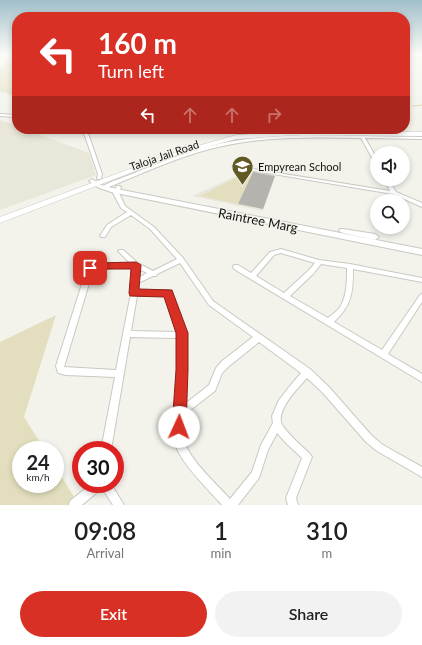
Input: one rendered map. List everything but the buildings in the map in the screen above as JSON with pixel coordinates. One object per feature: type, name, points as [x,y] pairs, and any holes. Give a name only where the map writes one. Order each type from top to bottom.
[{"type":"main road","name":"Taloja Jail Road","points":[[410,133],[422,133]]},
{"type":"main road","name":"Taloja Jail Road","points":[[100,183],[185,151],[242,136],[278,134]]},
{"type":"main road","name":"Raintree Marg","points":[[100,183],[117,189],[422,252]]},
{"type":"main road","points":[[0,215],[100,183]]},
{"type":"main road","points":[[0,220],[100,183]]},
{"type":"main road","name":"Raintree Marg","points":[[117,189],[422,247]]},
{"type":"street","points":[[0,115],[12,116]]},
{"type":"street","points":[[86,134],[100,174],[100,183],[232,142],[282,138],[422,138]]},
{"type":"street","points":[[363,138],[370,151]]},
{"type":"street","points":[[249,169],[394,193],[422,205]]},
{"type":"street","points":[[390,186],[394,193]]},
{"type":"street","points":[[117,189],[123,207],[152,228],[181,260],[211,303],[307,372],[326,390],[369,439],[392,456],[422,472]]},
{"type":"street","points":[[103,236],[109,226],[130,213]]},
{"type":"street","points":[[121,251],[136,265],[154,274]]},
{"type":"street","points":[[252,276],[270,255],[277,251],[319,262],[350,266],[422,280]]},
{"type":"street","points":[[135,282],[181,260]]},
{"type":"street","points":[[285,296],[311,272],[319,262]]},
{"type":"street","points":[[108,441],[134,293],[136,265]]},
{"type":"street","points":[[119,374],[66,371],[61,370],[60,366],[90,268],[95,266],[136,265]]},
{"type":"street","points":[[329,322],[342,308],[345,302],[350,275],[350,266]]},
{"type":"street","points":[[236,267],[422,378]]},
{"type":"street","points":[[134,293],[168,293],[182,335],[179,439],[183,452],[231,505],[256,475],[264,448],[277,424]]},
{"type":"street","points":[[384,355],[422,297]]},
{"type":"street","points":[[126,334],[182,335]]},
{"type":"street","points":[[179,414],[212,388],[219,371],[225,364],[258,338]]},
{"type":"street","points":[[293,505],[291,498],[307,457],[277,424],[276,417],[278,410],[307,372]]},
{"type":"street","points":[[74,505],[88,493]]},
{"type":"street","points":[[111,493],[119,505]]},
{"type":"shaded area","points":[[0,77],[12,77],[12,95],[0,91]]},
{"type":"shaded area","points":[[0,120],[12,124],[12,134],[38,134],[89,153],[96,175],[0,210]]},
{"type":"shaded area","name":"Empyrean School","points":[[254,170],[276,174],[263,211],[192,196],[247,171]]},
{"type":"shaded area","points":[[247,172],[253,172],[238,204],[200,196]]},
{"type":"shaded area","points":[[56,315],[24,417],[39,441],[12,441],[12,493],[64,493],[64,481],[79,505],[0,505],[0,342]]},
{"type":"waterway","points":[[413,106],[422,105]]},
{"type":"place","name":"Empyrean School","points":[[243,186]]},
{"type":"route","points":[[90,268],[92,266],[136,265],[134,293],[168,293],[182,333],[179,427]]}]
